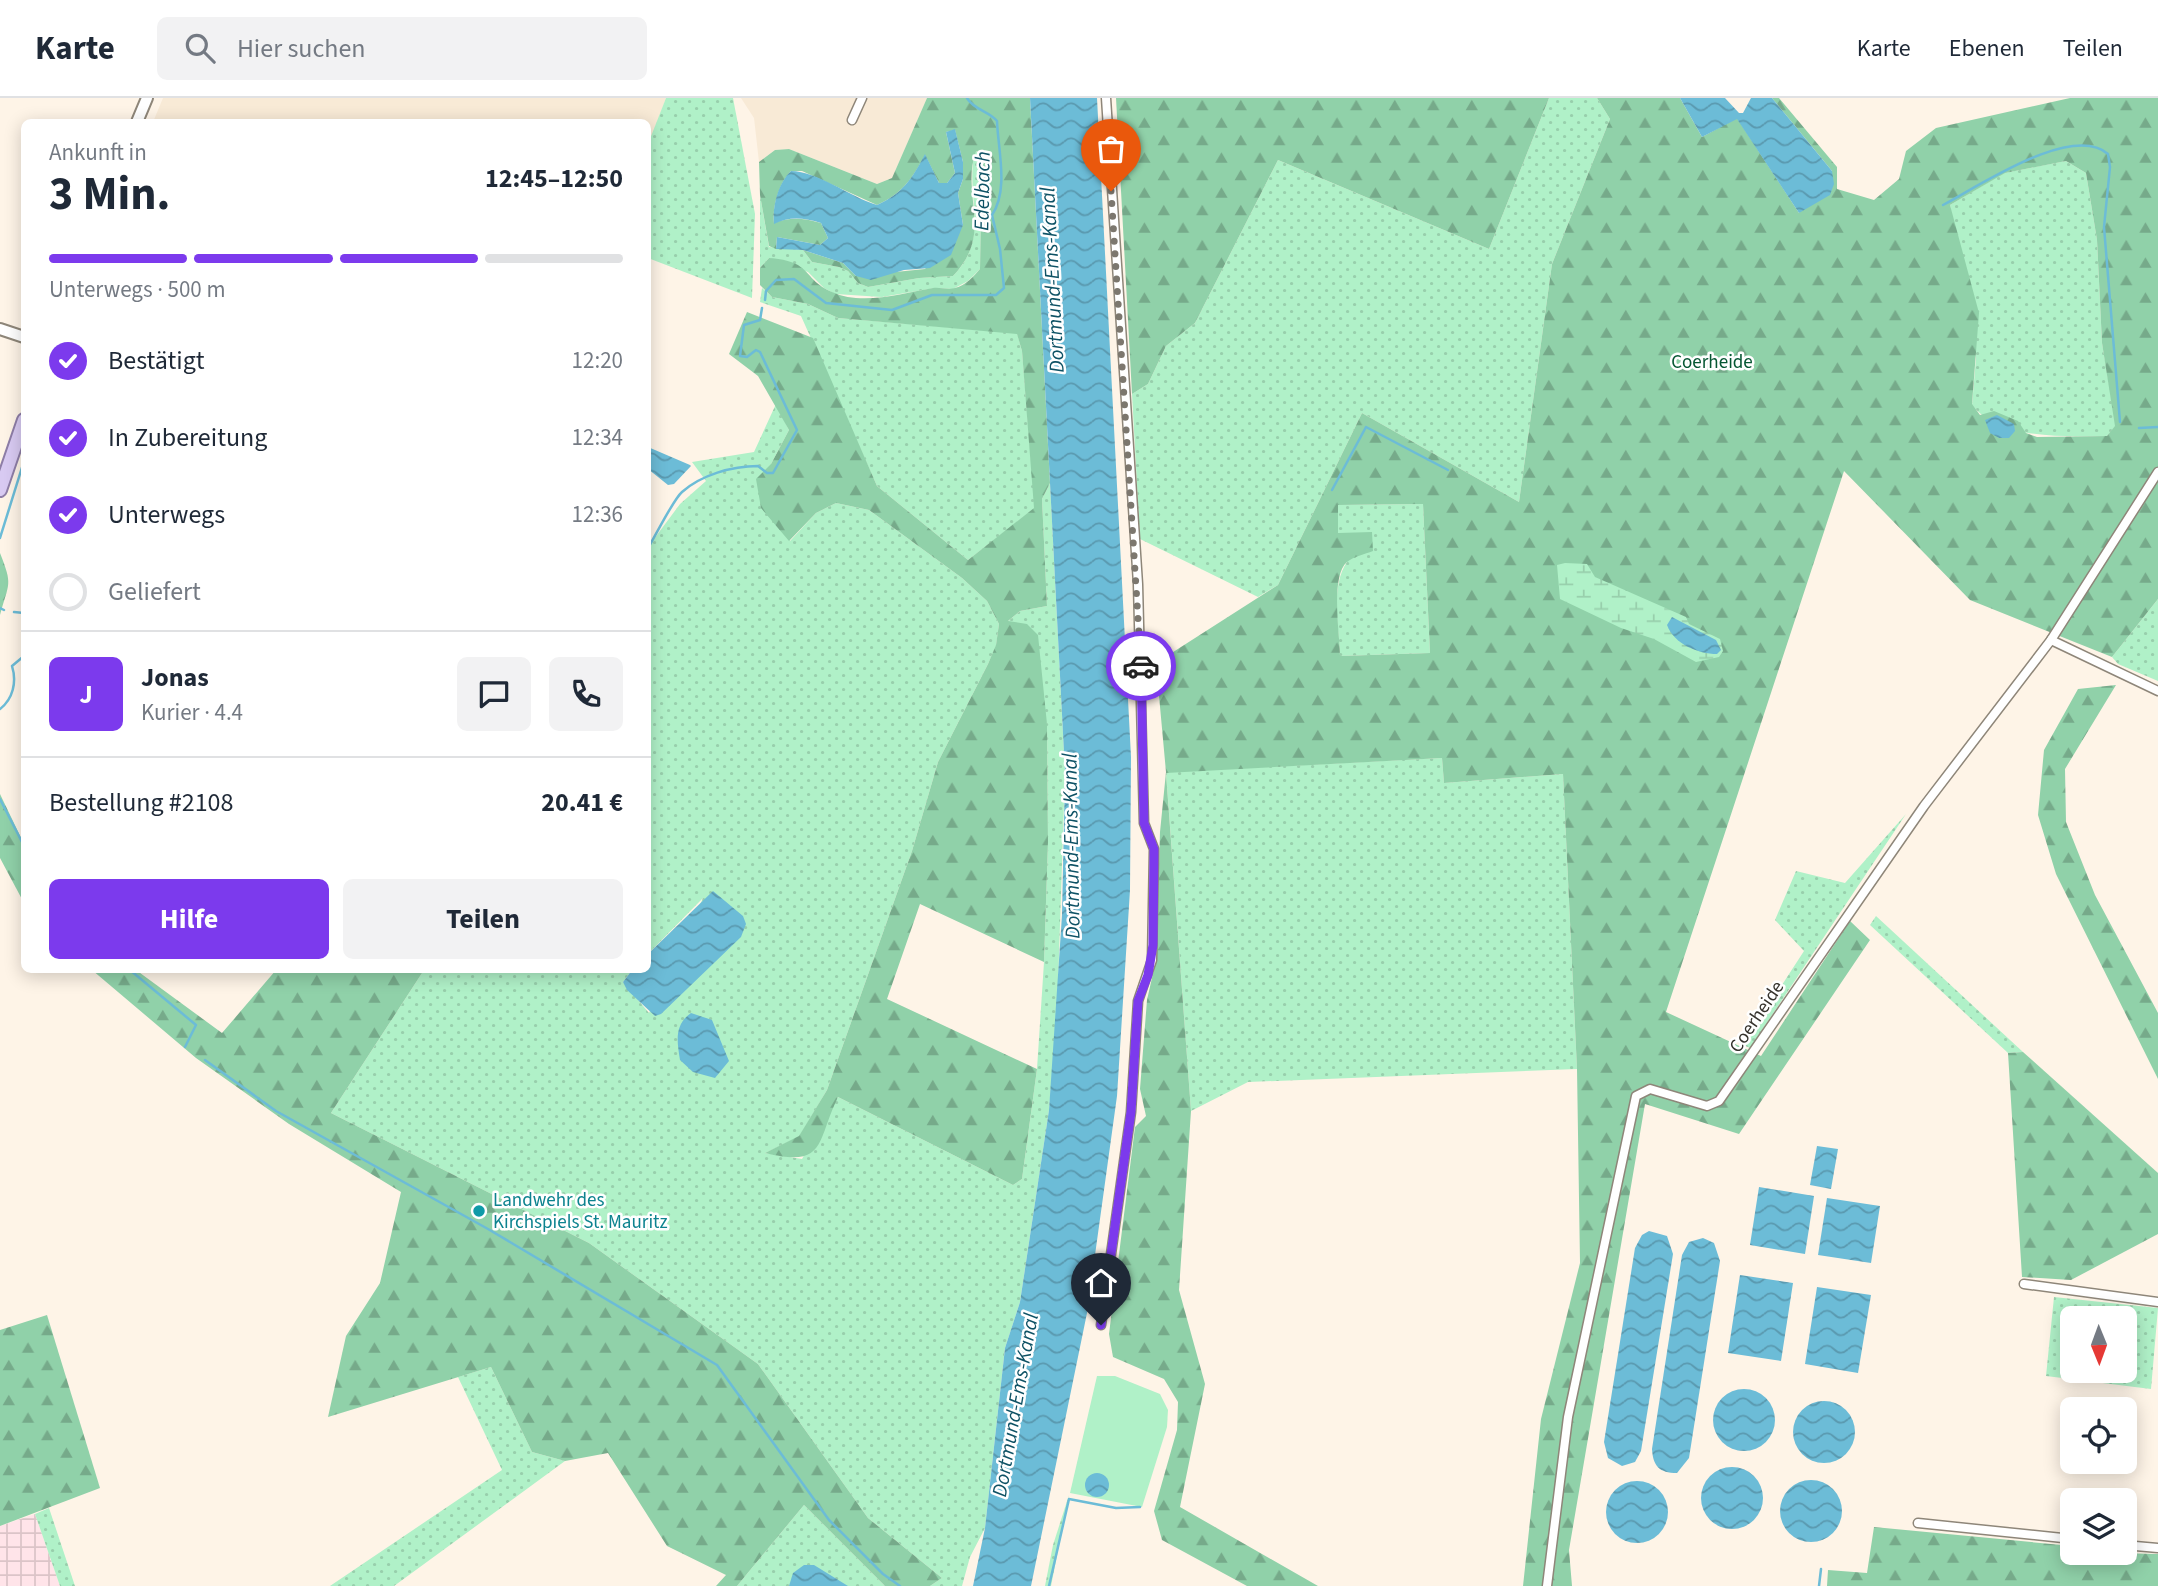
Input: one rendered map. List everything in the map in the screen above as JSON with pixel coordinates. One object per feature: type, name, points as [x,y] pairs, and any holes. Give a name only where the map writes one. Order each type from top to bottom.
[{"type":"main road","points":[[139,119],[147,98]]},
{"type":"main road","points":[[0,328],[21,336]]},
{"type":"main road","points":[[0,490],[21,429]]},
{"type":"street","points":[[852,120],[862,98]]},
{"type":"street","points":[[1101,1325],[1131,1112],[1138,1001],[1152,960],[1154,873],[1154,849],[1144,823],[1138,584],[1106,98]]},
{"type":"street","name":"Coerheide","points":[[1547,1586],[1568,1418],[1636,1096],[1650,1089],[1707,1106],[1718,1101],[1917,815],[2050,640],[2158,472]]},
{"type":"street","points":[[2050,640],[2158,691]]},
{"type":"street","points":[[2024,1284],[2158,1302]]},
{"type":"street","points":[[1918,1522],[2060,1538]]},
{"type":"street","points":[[2137,1546],[2158,1548]]},
{"type":"shaded area","points":[[163,98],[666,98],[651,139],[651,119],[154,119]]},
{"type":"shaded area","points":[[741,98],[927,98],[892,178],[877,184],[789,149],[775,150],[759,162],[754,118]]},
{"type":"shaded area","points":[[35,1514],[60,1586],[0,1586],[0,1526]]},
{"type":"green space","points":[[666,98],[733,98],[755,214],[752,298],[651,259],[651,136]]},
{"type":"green space","points":[[927,98],[1030,98],[1050,483],[1042,499],[1047,606],[1020,611],[1008,621],[1027,624],[1038,635],[1047,724],[1048,842],[1044,962],[920,904],[887,999],[1037,1069],[1022,1179],[1013,1185],[838,1097],[822,1138],[810,1154],[785,1157],[765,1153],[799,1136],[827,1090],[912,851],[938,762],[988,664],[996,645],[999,624],[987,601],[962,578],[869,510],[836,503],[816,513],[789,541],[761,508],[756,479],[771,464],[789,430],[758,376],[729,354],[747,312],[813,338],[877,486],[968,560],[1034,508],[1022,351],[1017,334],[838,318],[808,304],[772,297],[760,285],[760,268],[769,258],[793,263],[822,287],[856,298],[883,297],[933,288],[955,288],[966,283],[980,269],[982,153],[976,151],[972,167],[975,229],[965,260],[953,276],[919,278],[868,287],[858,283],[848,271],[812,262],[803,250],[843,263],[856,276],[925,269],[963,225],[958,193],[963,179],[963,162],[955,130],[946,132],[955,173],[947,183],[939,183],[925,155],[906,185],[894,196],[877,205],[802,171],[791,171],[777,196],[774,223],[797,219],[821,223],[828,238],[820,245],[777,237],[776,249],[769,246],[760,195],[759,162],[775,150],[789,149],[877,184],[892,178]]},
{"type":"green space","points":[[1116,98],[1549,98],[1489,249],[1278,160],[1195,323],[1166,346],[1148,384],[1132,394]]},
{"type":"green space","points":[[1549,98],[1597,98],[1610,119],[1552,264],[1519,502],[1362,413],[1278,585],[1258,597],[1140,539],[1132,394],[1148,384],[1166,346],[1195,323],[1278,160],[1489,249]]},
{"type":"green space","name":"Coerheide","points":[[1597,98],[1680,98],[1702,137],[1737,118],[1799,213],[1832,171],[1772,98],[1779,98],[1837,167],[1837,189],[1874,200],[1899,179],[1906,151],[1936,128],[2070,98],[2158,98],[2158,599],[2112,657],[1970,600],[1844,471],[1666,1012],[1761,1056],[1850,921],[1870,940],[1739,1134],[1645,1104],[1569,1550],[1572,1586],[1523,1586],[1541,1419],[1580,1263],[1577,1069],[1563,774],[1444,783],[1442,758],[1166,773],[1191,1111],[1179,1290],[1205,1384],[1180,1507],[1318,1586],[1247,1586],[1162,1540],[1154,1511],[1177,1430],[1178,1402],[1164,1379],[1113,1357],[1109,1334],[1135,1127],[1146,1116],[1140,1089],[1147,1000],[1156,960],[1160,832],[1166,772],[1156,663],[1278,585],[1362,413],[1519,502],[1552,264],[1610,119]],"holes":[[[2066,161],[2086,173],[2097,240],[2102,343],[2115,426],[2107,436],[2037,437],[2026,433],[2018,421],[1994,411],[1980,415],[1972,404],[1979,313],[1950,205],[2005,173]],[[1423,504],[1430,653],[1340,656],[1337,593],[1342,569],[1350,560],[1373,551],[1372,532],[1338,533],[1338,505]]]},
{"type":"green space","points":[[975,151],[982,153],[980,269],[968,281],[953,289],[935,288],[882,297],[835,294],[824,288],[808,272],[769,258],[760,268],[760,195],[769,247],[803,250],[812,262],[848,271],[858,283],[868,287],[919,278],[953,276],[965,261],[974,231],[972,168]]},
{"type":"green space","points":[[2066,161],[2086,173],[2097,240],[2102,343],[2116,426],[2107,436],[2054,436],[2017,431],[1984,417],[1972,405],[1976,358],[1950,205],[2004,173]]},
{"type":"green space","points":[[762,288],[772,297],[808,304],[838,318],[1017,333],[1022,351],[1035,508],[968,560],[877,486],[801,316],[760,302]]},
{"type":"green space","points":[[776,404],[789,430],[771,464],[790,541],[816,513],[836,503],[869,510],[962,578],[987,601],[999,624],[996,646],[938,762],[912,851],[827,1090],[799,1137],[765,1153],[802,1159],[838,1097],[1013,1185],[1022,1179],[1037,1069],[1048,842],[1047,724],[1007,622],[1020,611],[1047,606],[1042,499],[1050,483],[1065,772],[1057,1016],[1049,1110],[1020,1302],[1005,1348],[985,1528],[970,1557],[962,1586],[930,1586],[942,1578],[868,1518],[758,1364],[589,1243],[331,1113],[422,973],[630,973],[623,982],[649,1013],[703,898],[651,951],[651,543],[680,504],[706,481],[692,462],[754,452]]},
{"type":"green space","points":[[1423,504],[1430,653],[1340,656],[1337,595],[1347,562],[1338,533],[1338,505]]},
{"type":"green space","points":[[0,553],[8,584],[0,615]]},
{"type":"green space","points":[[1587,564],[1595,577],[1686,617],[1689,624],[1720,639],[1723,651],[1719,657],[1696,662],[1654,639],[1621,628],[1560,599],[1557,565]]},
{"type":"green space","points":[[2158,599],[2158,681],[2118,664],[2112,657]]},
{"type":"green space","points":[[2116,685],[2065,769],[2066,822],[2095,895],[2158,1013],[2158,1079],[2056,874],[2038,815],[2044,750],[2078,689]]},
{"type":"green space","points":[[1442,758],[1444,783],[1563,774],[1577,1069],[1248,1082],[1191,1111],[1166,772]]},
{"type":"green space","points":[[0,794],[21,838],[21,897],[0,858]]},
{"type":"green space","points":[[1906,814],[1750,1048],[1743,1045],[1804,951],[1775,920],[1796,871],[1845,883]]},
{"type":"green space","points":[[1876,916],[2023,1052],[2008,1053],[1870,925]]},
{"type":"green space","points":[[96,973],[140,973],[222,1033],[273,973],[422,973],[331,1113],[589,1243],[758,1364],[868,1518],[942,1578],[930,1586],[885,1586],[804,1505],[737,1586],[716,1586],[726,1575],[667,1546],[608,1453],[565,1461],[532,1452],[491,1367],[328,1417],[346,1336],[380,1283],[401,1192],[289,1124],[196,1058]]},
{"type":"green space","points":[[2023,1052],[2158,1173],[2158,1234],[2071,1280],[2022,1277],[2008,1053]]},
{"type":"green space","points":[[2054,1297],[2158,1308],[2151,1389],[2103,1383],[2137,1383],[2137,1306],[2060,1306],[2060,1378],[2046,1376]]},
{"type":"green space","points":[[47,1315],[100,1488],[0,1526],[0,1330]]},
{"type":"green space","points":[[491,1367],[532,1452],[565,1461],[394,1586],[330,1586],[502,1470],[458,1377]]},
{"type":"green space","points":[[1097,1376],[1115,1376],[1160,1394],[1168,1410],[1167,1427],[1142,1507],[1070,1493]]},
{"type":"green space","points":[[1069,1495],[1051,1586],[1045,1586],[1053,1545]]},
{"type":"green space","points":[[804,1505],[885,1586],[737,1586]]},
{"type":"green space","points":[[49,1508],[75,1586],[60,1586],[35,1514]]},
{"type":"green space","points":[[1874,1527],[2060,1545],[2060,1565],[2137,1565],[2137,1554],[2158,1554],[2158,1586],[1827,1586],[1828,1570],[1867,1573]]},
{"type":"water","name":"Dortmund-Ems-Kanal","points":[[1030,98],[1097,98],[1131,757],[1130,890],[1117,1096],[1087,1313],[1031,1586],[973,1586],[985,1528],[1005,1348],[1020,1302],[1049,1110],[1062,915],[1065,772]]},
{"type":"water","points":[[1680,98],[1725,98],[1739,113],[1743,113],[1751,98],[1772,98],[1832,171],[1834,184],[1830,195],[1799,213],[1737,119],[1702,137]]},
{"type":"water","points":[[955,129],[963,162],[963,179],[958,193],[963,225],[951,255],[930,268],[904,270],[871,280],[856,276],[843,263],[803,250],[776,249],[777,237],[820,245],[828,238],[821,223],[815,221],[791,219],[774,224],[777,196],[791,171],[812,175],[877,205],[906,184],[925,154],[939,183],[947,183],[955,173],[946,132]]},
{"type":"water","points":[[1997,415],[2014,424],[2015,431],[2009,438],[1999,438],[1990,433],[1985,420]]},
{"type":"water","points":[[651,448],[691,466],[674,484],[668,485],[651,471]]},
{"type":"water","points":[[1672,617],[1716,640],[1721,650],[1717,654],[1702,652],[1681,643],[1667,625]]},
{"type":"water","points":[[713,891],[743,916],[746,924],[741,937],[661,1014],[655,1016],[627,990],[623,982],[630,973],[651,973],[651,951]]},
{"type":"water","points":[[691,1013],[712,1020],[729,1061],[715,1078],[693,1072],[680,1060],[679,1028]]},
{"type":"water","points":[[1817,1146],[1838,1149],[1831,1189],[1810,1185]]},
{"type":"water","points":[[1759,1187],[1814,1196],[1805,1254],[1750,1245]]},
{"type":"water","points":[[1827,1198],[1880,1206],[1871,1263],[1818,1255]]},
{"type":"water","points":[[1649,1231],[1667,1236],[1673,1254],[1641,1451],[1635,1462],[1622,1466],[1608,1458],[1604,1442],[1635,1248],[1642,1235]]},
{"type":"water","points":[[1703,1238],[1714,1243],[1720,1261],[1689,1458],[1677,1473],[1671,1473],[1658,1467],[1652,1449],[1682,1255],[1689,1242]]},
{"type":"water","points":[[1740,1275],[1793,1283],[1781,1361],[1728,1353]]},
{"type":"water","points":[[1817,1287],[1871,1295],[1858,1373],[1805,1364]]},
{"type":"water","points":[[1744,1389],[1756,1391],[1766,1398],[1773,1408],[1773,1432],[1766,1442],[1756,1449],[1744,1451],[1732,1449],[1722,1442],[1715,1432],[1713,1420],[1715,1408],[1722,1398],[1732,1391]]},
{"type":"water","points":[[1824,1401],[1836,1403],[1846,1410],[1853,1420],[1853,1444],[1846,1454],[1836,1461],[1824,1463],[1812,1461],[1802,1454],[1795,1444],[1793,1432],[1795,1420],[1802,1410],[1812,1403]]},
{"type":"water","points":[[1732,1467],[1744,1469],[1754,1476],[1761,1486],[1761,1510],[1754,1520],[1744,1527],[1732,1529],[1720,1527],[1710,1520],[1703,1510],[1701,1498],[1703,1486],[1710,1476],[1720,1469]]},
{"type":"water","points":[[1097,1473],[1105,1477],[1109,1485],[1105,1493],[1097,1497],[1089,1493],[1085,1485],[1089,1477]]},
{"type":"water","points":[[1811,1480],[1823,1482],[1833,1489],[1840,1499],[1840,1523],[1833,1533],[1823,1540],[1811,1542],[1799,1540],[1789,1533],[1782,1523],[1780,1511],[1782,1499],[1789,1489],[1799,1482]]},
{"type":"water","points":[[1637,1481],[1649,1483],[1659,1490],[1666,1500],[1666,1524],[1659,1534],[1649,1541],[1637,1543],[1625,1541],[1615,1534],[1608,1524],[1606,1512],[1608,1500],[1615,1490],[1625,1483]]},
{"type":"water","points":[[804,1565],[814,1565],[848,1586],[789,1586],[793,1573]]},
{"type":"waterway","name":"Edelbach","points":[[765,300],[766,291],[776,280],[794,279],[826,303],[892,310],[932,295],[996,295],[1004,288],[1000,249],[992,215],[997,205],[1001,182],[997,121],[967,98]]},
{"type":"waterway","points":[[1943,205],[2002,172],[2049,152],[2072,146],[2092,147],[2108,154],[2110,167],[2104,227],[2120,422]]},
{"type":"waterway","name":"Edelbach","points":[[651,543],[682,492],[708,476],[728,470],[758,466],[767,473],[773,473],[797,430],[760,352],[756,350],[747,357],[740,356],[744,325],[760,320],[762,308]]},
{"type":"waterway","points":[[1332,490],[1366,427],[1448,470]]},
{"type":"waterway","points":[[2139,428],[2158,427]]},
{"type":"waterway","points":[[0,538],[21,471]]},
{"type":"waterway","name":"Edelbach","points":[[0,608],[4,610]]},
{"type":"waterway","name":"Edelbach","points":[[14,612],[21,613]]},
{"type":"waterway","points":[[0,709],[13,690],[12,666],[21,658]]},
{"type":"waterway","points":[[0,799],[21,840]]},
{"type":"waterway","points":[[134,973],[196,1025],[185,1047]]},
{"type":"waterway","points":[[205,1060],[276,1111],[488,1229],[717,1365],[829,1520],[883,1574],[900,1586]]},
{"type":"waterway","points":[[1049,1586],[1069,1499],[1116,1508],[1140,1507]]},
{"type":"waterway","points":[[1819,1586],[1821,1569]]},
{"type":"way so far","points":[[1111,191],[1138,584],[1141,666]]},
{"type":"place","name":"Landwehr des Kirchspiels St. Mauritz","points":[[479,1211]]},
{"type":"route","points":[[1101,1325],[1119,1214],[1131,1112],[1138,1001],[1148,975],[1153,945],[1154,849],[1144,823],[1141,666]]}]
